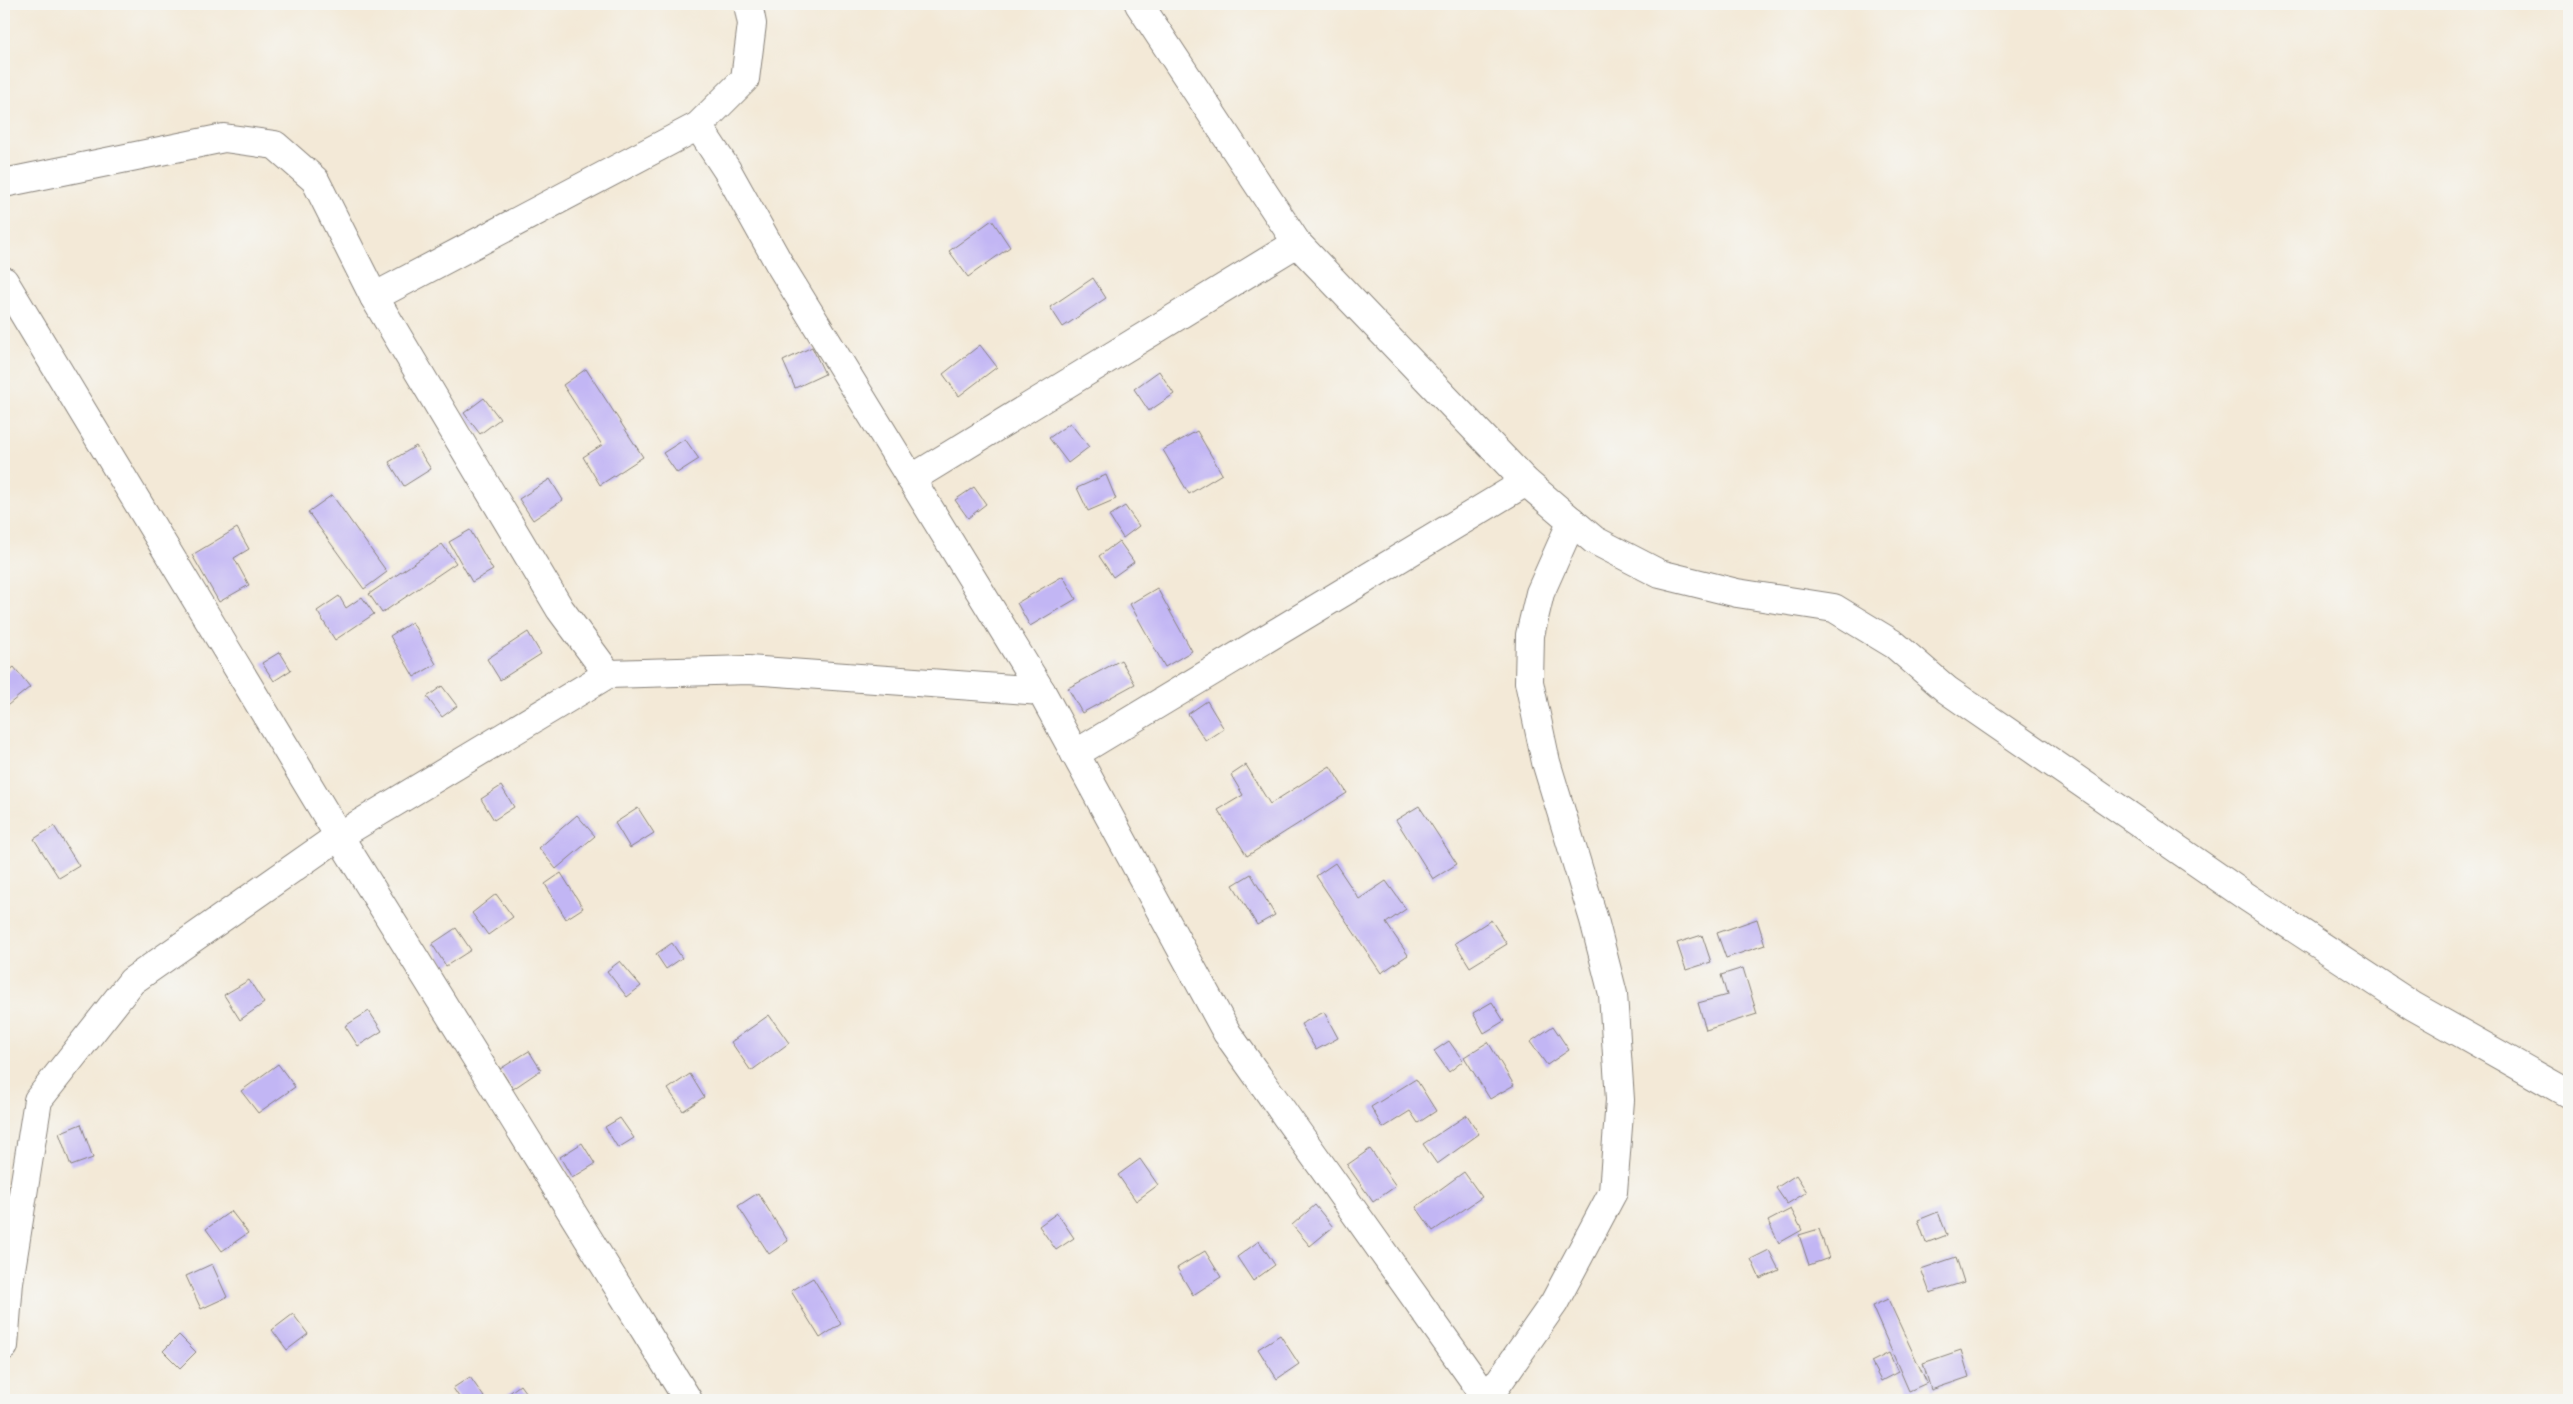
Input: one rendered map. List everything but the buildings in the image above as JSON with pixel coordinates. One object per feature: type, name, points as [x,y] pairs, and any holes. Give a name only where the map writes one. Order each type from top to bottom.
[{"type":"street","points":[[374,297],[698,126],[745,79],[752,24],[748,4]]},
{"type":"street","points":[[1139,4],[1297,242],[1526,482],[1594,540],[1660,574],[1737,593],[1834,608],[1895,644],[1947,690],[2247,897],[2413,1006],[2569,1094]]},
{"type":"street","points":[[698,126],[727,170],[780,265],[1041,692],[1227,1032],[1488,1399],[1554,1303],[1613,1192],[1620,1100],[1613,994],[1594,920],[1546,762],[1529,682],[1530,635],[1540,593],[1572,521]]},
{"type":"street","points":[[4,183],[224,138],[274,145],[315,180],[374,297],[560,610],[608,674]]},
{"type":"street","points":[[911,479],[1297,242]]},
{"type":"street","points":[[4,281],[339,836],[688,1400]]},
{"type":"street","points":[[1075,754],[1526,482]]},
{"type":"street","points":[[4,1346],[9,1282],[38,1100],[132,981],[339,836],[608,674],[748,670],[1041,692]]}]
